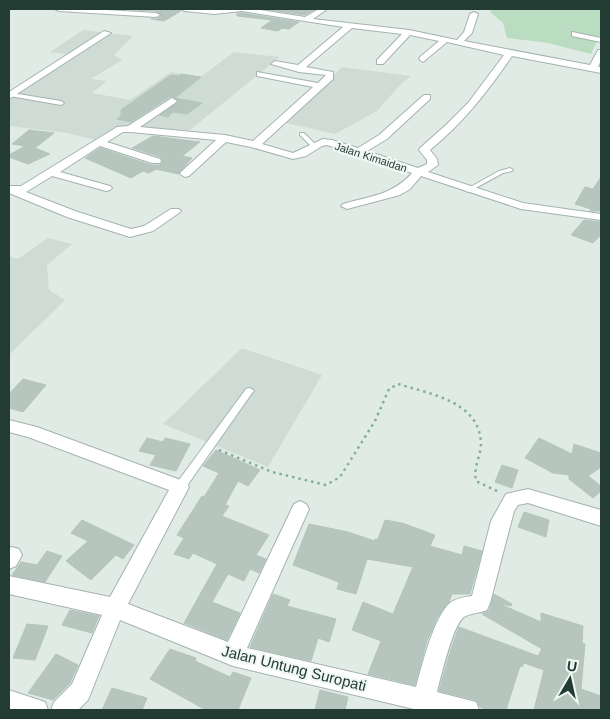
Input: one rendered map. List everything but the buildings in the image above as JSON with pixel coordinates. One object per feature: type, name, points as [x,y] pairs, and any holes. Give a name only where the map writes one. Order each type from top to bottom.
[{"type":"street","points":[[58,9],[116,10],[156,15]]},
{"type":"street","points":[[67,18],[79,9]]},
{"type":"street","points":[[185,9],[214,12],[241,9],[264,10],[306,20],[410,32],[509,54],[597,69],[601,52]]},
{"type":"street","points":[[306,20],[324,9]]},
{"type":"street","points":[[459,42],[468,33],[474,14]]},
{"type":"street","points":[[299,68],[350,26]]},
{"type":"street","points":[[380,62],[410,32]]},
{"type":"street","points":[[10,96],[107,33]]},
{"type":"street","points":[[575,34],[601,40]]},
{"type":"street","points":[[422,60],[446,39]]},
{"type":"street","points":[[347,206],[396,193],[406,187],[419,172],[433,165],[434,162],[424,150],[456,123],[475,102],[509,54]]},
{"type":"street","points":[[256,144],[320,86],[330,74],[275,64]]},
{"type":"street","points":[[260,74],[320,86]]},
{"type":"street","points":[[359,152],[383,137],[427,97]]},
{"type":"street","points":[[130,129],[172,101]]},
{"type":"street","name":"Jalan Kimaidan","points":[[11,190],[24,189],[121,130],[130,129],[225,138],[256,144],[294,156],[314,145],[324,142],[520,206],[601,217]]},
{"type":"street","points":[[186,174],[225,138]]},
{"type":"street","points":[[100,143],[156,162]]},
{"type":"street","points":[[52,173],[106,188]]},
{"type":"street","points":[[11,190],[71,214],[130,233],[139,233],[148,229],[174,210]]},
{"type":"street","points":[[560,212],[570,204]]},
{"type":"street","points":[[9,426],[39,434],[180,487],[115,608],[80,692],[62,710]]},
{"type":"street","points":[[423,701],[444,634],[454,613],[459,609],[474,606],[480,602],[493,561],[499,523],[504,508],[512,499],[528,496],[601,518]]},
{"type":"street","points":[[233,655],[300,509]]},
{"type":"street","name":"Jalan Untung Suropati","points":[[9,585],[115,608],[233,655],[468,710]]},
{"type":"street","points":[[9,701],[37,710]]},
{"type":"lane","points":[[10,96],[61,103]]},
{"type":"lane","points":[[302,134],[314,145]]},
{"type":"lane","points":[[468,190],[501,172],[510,170]]},
{"type":"lane","points":[[180,487],[249,391]]},
{"type":"path","points":[[210,445],[272,472],[326,485],[340,477],[375,421],[389,389],[398,384],[441,398],[468,412],[482,434],[481,450],[474,464],[473,473],[476,481],[512,499]]},
{"type":"shaded area","points":[[83,30],[133,36],[114,55],[122,60],[91,79],[107,81],[92,93],[130,100],[171,72],[201,77],[234,52],[280,57],[190,130],[119,127],[99,141],[67,133],[9,126],[9,95],[70,55],[50,52]]},
{"type":"shaded area","points":[[342,67],[411,76],[402,83],[377,111],[335,134],[282,122],[310,98]]},
{"type":"shaded area","points":[[48,238],[72,244],[47,265],[49,290],[65,300],[9,355],[9,256],[18,259]]},
{"type":"shaded area","points":[[242,348],[322,375],[268,467],[163,424]]},
{"type":"green space","points":[[494,9],[601,9],[601,33],[591,54],[548,43],[507,38],[503,23],[490,12]]}]
